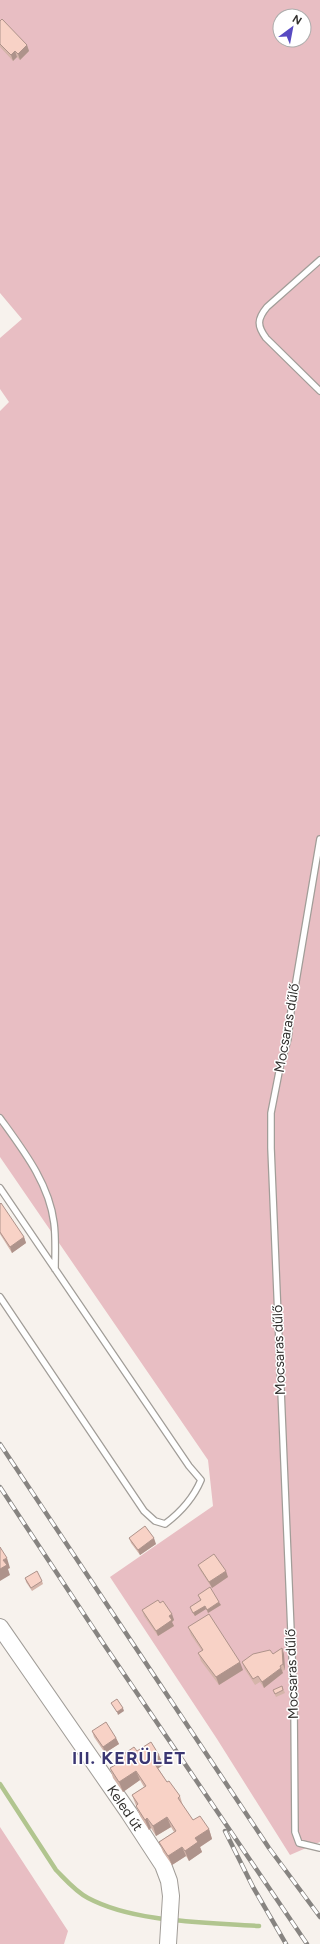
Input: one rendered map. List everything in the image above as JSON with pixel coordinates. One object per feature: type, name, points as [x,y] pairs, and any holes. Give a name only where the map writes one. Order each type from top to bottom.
[{"type":"street","name":"Keled út","points":[[0,1626],[129,1813],[162,1865],[169,1881],[171,1898],[168,1938]]},
{"type":"lane","points":[[320,260],[267,307],[260,316],[258,324],[259,329],[266,338],[320,391]]},
{"type":"lane","name":"Mocsaras dűlő","points":[[320,839],[291,1011],[288,1039],[280,1067],[272,1113],[271,1148],[294,1704],[295,1832],[298,1843],[320,1848]]},
{"type":"lane","points":[[0,1118],[33,1165],[44,1187],[55,1223],[55,1269]]},
{"type":"lane","points":[[0,1188],[189,1466],[201,1480],[195,1494],[178,1514],[165,1524],[155,1521],[144,1511],[0,1297]]},
{"type":"shaded area","points":[[0,0],[320,0],[320,1842],[290,1855],[217,1739],[110,1577],[213,1506],[208,1460],[0,1157],[0,411],[9,402],[0,389],[0,338],[22,319],[0,293]]},
{"type":"shaded area","points":[[0,1827],[68,1931],[64,1944],[0,1944]]},
{"type":"building","points":[[2,19],[27,45],[18,54],[15,51],[11,55],[0,44],[0,21]]},
{"type":"building","points":[[1,1203],[24,1237],[10,1247],[0,1232]]},
{"type":"building","points":[[145,1526],[154,1538],[138,1550],[129,1538]]},
{"type":"building","points":[[0,1547],[7,1558],[3,1560],[7,1565],[0,1569]]},
{"type":"building","points":[[214,1554],[226,1571],[209,1582],[198,1565]]},
{"type":"building","points":[[37,1571],[42,1581],[31,1588],[25,1578]]},
{"type":"building","points":[[210,1587],[219,1602],[207,1610],[205,1606],[193,1613],[190,1607],[201,1600],[198,1595]]},
{"type":"building","points":[[158,1600],[160,1603],[163,1601],[172,1614],[169,1616],[172,1620],[156,1631],[142,1610]]},
{"type":"building","points":[[209,1614],[240,1662],[216,1677],[198,1653],[203,1650],[188,1627]]},
{"type":"building","points":[[282,1648],[283,1664],[280,1666],[281,1668],[262,1682],[258,1676],[253,1679],[242,1662],[253,1654],[270,1650],[273,1654]]},
{"type":"building","points":[[282,1686],[283,1690],[275,1694],[273,1690]]},
{"type":"building","points":[[117,1699],[123,1708],[117,1712],[111,1703]]},
{"type":"building","points":[[106,1722],[116,1738],[103,1747],[92,1731]]},
{"type":"building","points":[[151,1742],[159,1755],[152,1760],[167,1782],[169,1781],[180,1796],[178,1798],[193,1820],[200,1816],[209,1829],[195,1838],[198,1842],[185,1851],[182,1847],[168,1856],[159,1842],[176,1831],[167,1817],[153,1826],[147,1818],[145,1820],[136,1806],[138,1804],[132,1795],[146,1786],[136,1771],[119,1782],[110,1768],[124,1760],[121,1756],[134,1747],[137,1751]]},
{"type":"waterway","points":[[0,1784],[56,1870],[75,1889],[88,1898],[107,1906],[149,1917],[194,1922],[259,1926]]},
{"type":"railway","points":[[0,1444],[269,1848],[320,1917]]},
{"type":"railway","points":[[0,1487],[103,1643],[307,1944]]},
{"type":"railway","points":[[225,1831],[253,1887],[286,1944]]},
{"type":"district","name":"III. KERÜLET","points":[[129,1758]]}]
